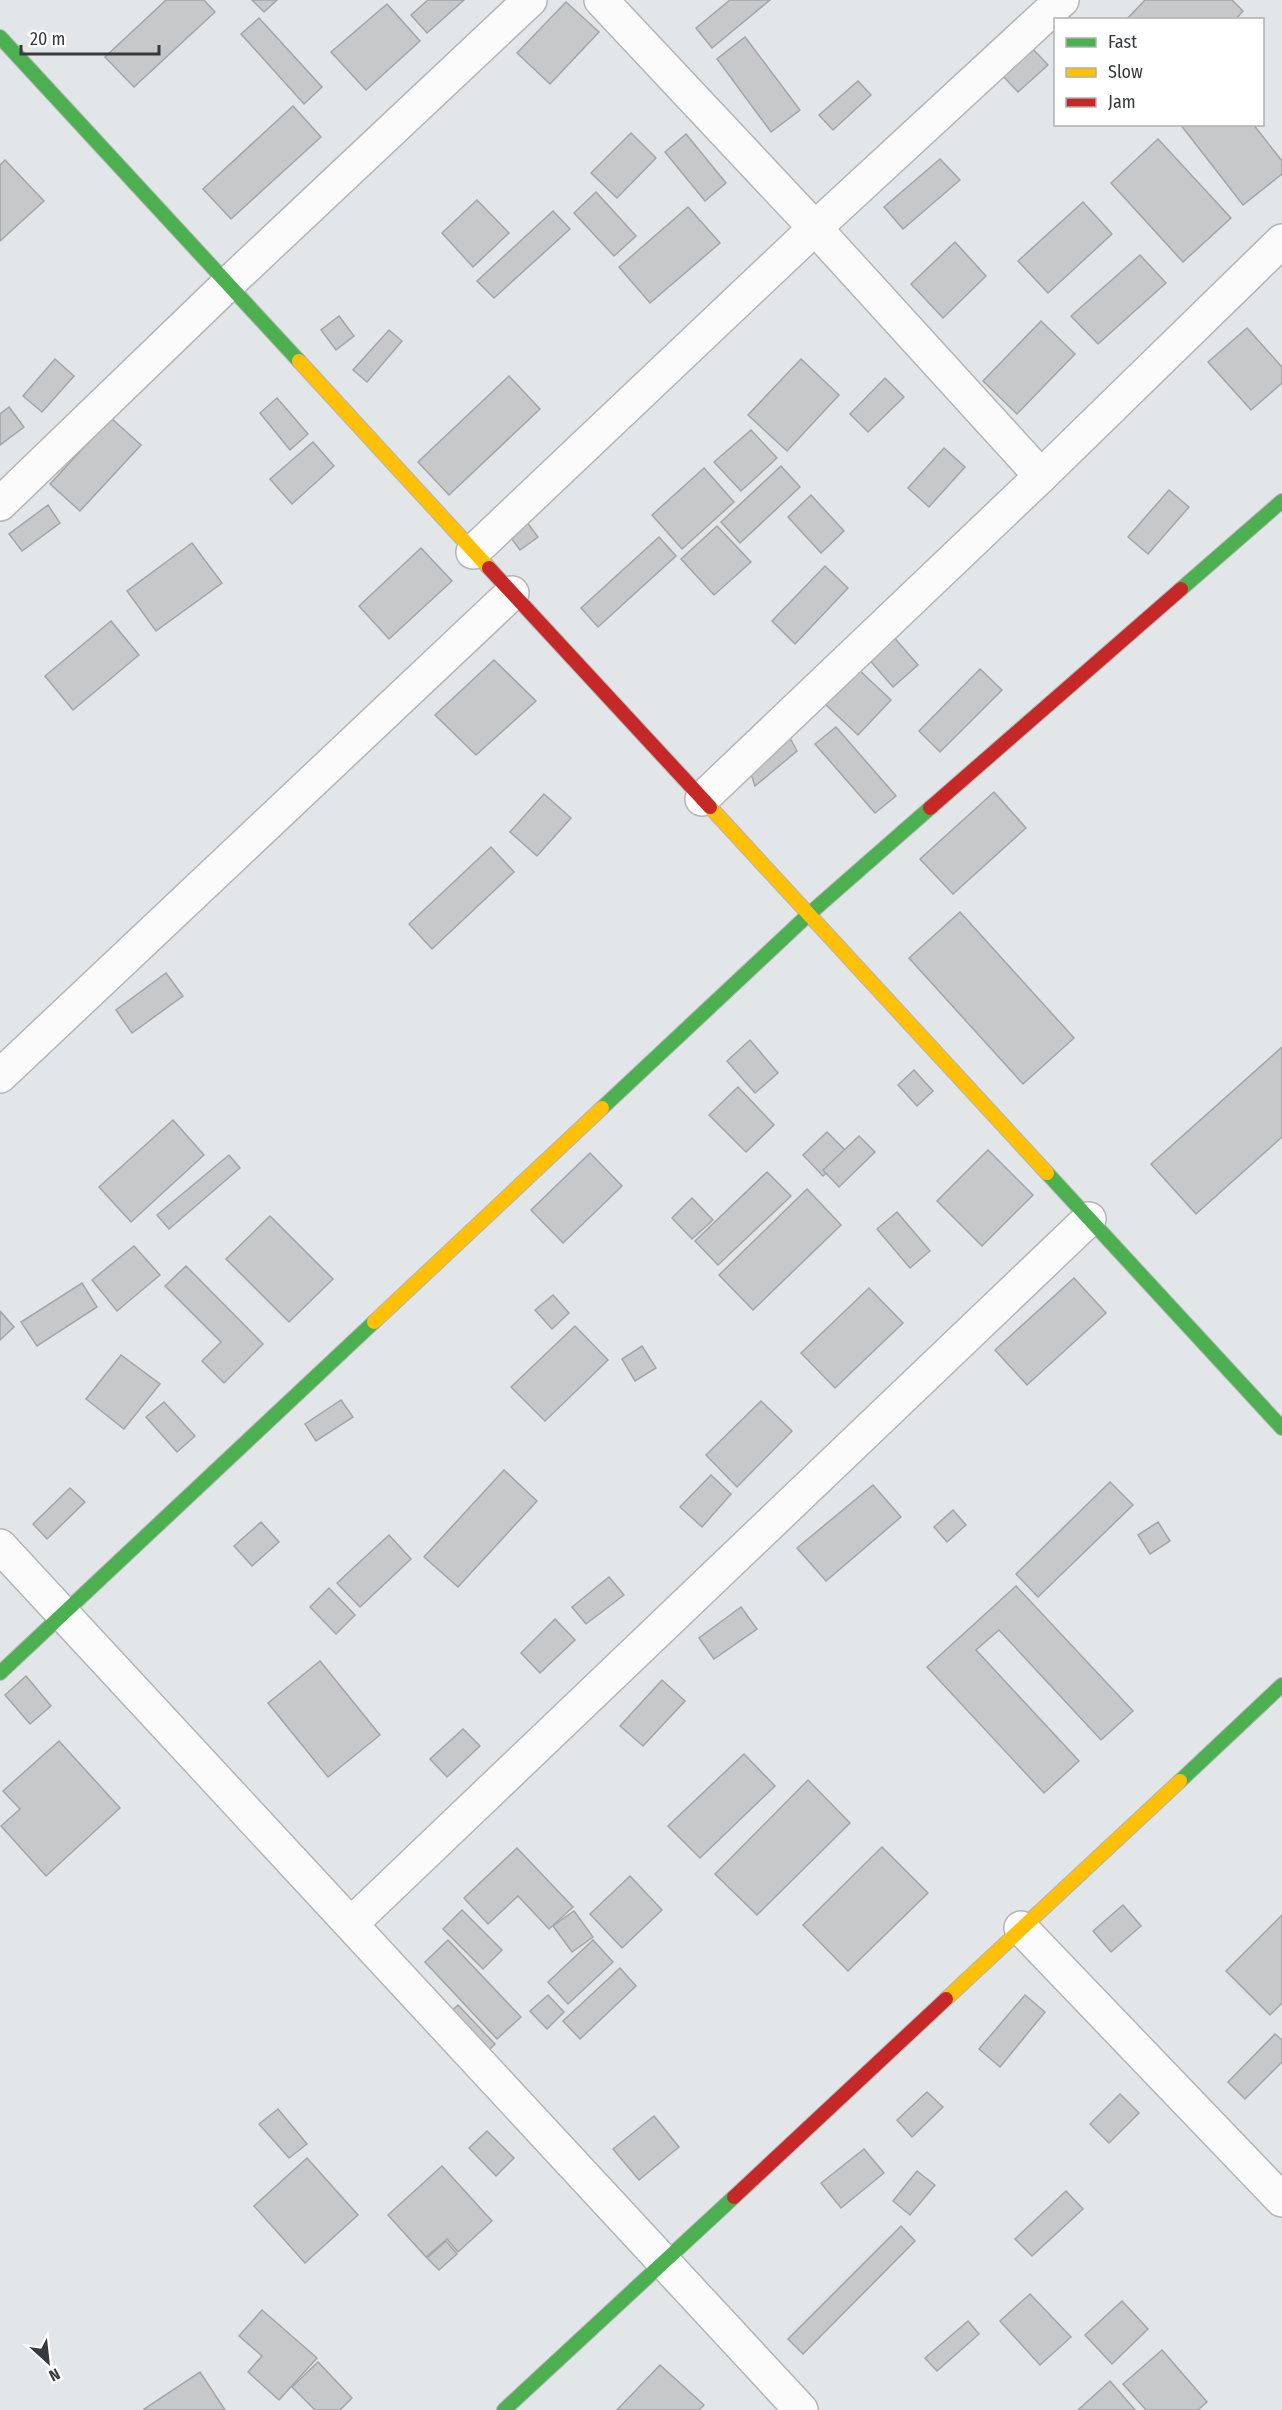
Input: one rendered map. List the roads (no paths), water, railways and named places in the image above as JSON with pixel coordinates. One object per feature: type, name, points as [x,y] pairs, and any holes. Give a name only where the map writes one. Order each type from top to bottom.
[{"type":"street","points":[[0,504],[228,284],[530,0]]},
{"type":"street","points":[[601,0],[815,228],[1041,476]]},
{"type":"street","points":[[473,552],[815,228],[1062,0]]},
{"type":"street","points":[[0,37],[1282,1428]]},
{"type":"street","points":[[702,799],[1041,476],[1282,241]]},
{"type":"street","points":[[0,1673],[808,915],[1282,501]]},
{"type":"street","points":[[0,1076],[512,593]]},
{"type":"street","points":[[351,1924],[1089,1219]]},
{"type":"street","points":[[0,1546],[801,2410]]},
{"type":"street","points":[[504,2410],[1282,1685]]},
{"type":"street","points":[[1021,1928],[1282,2200]]}]
